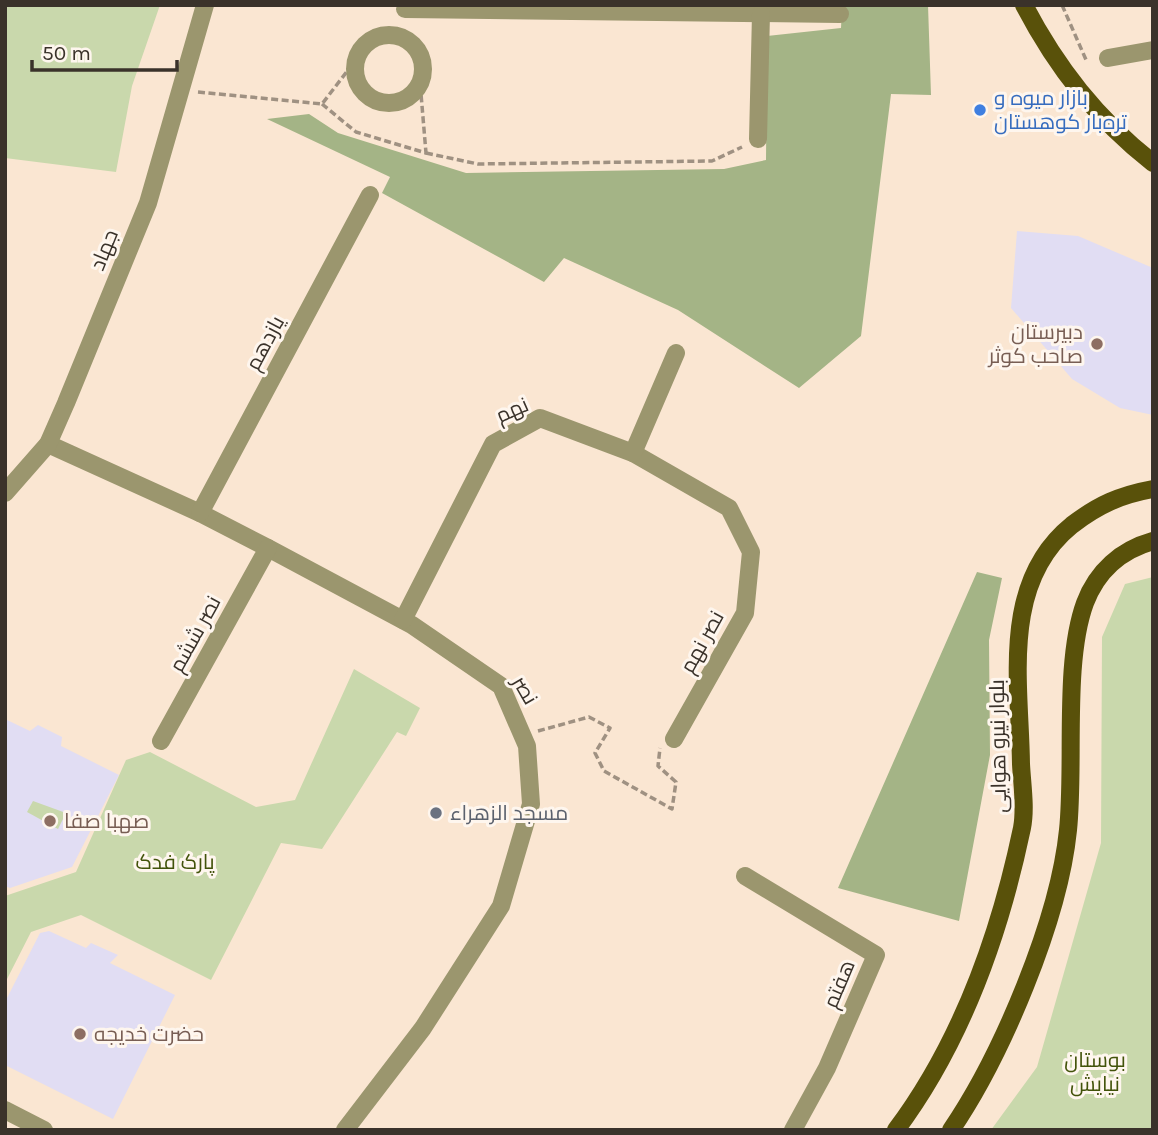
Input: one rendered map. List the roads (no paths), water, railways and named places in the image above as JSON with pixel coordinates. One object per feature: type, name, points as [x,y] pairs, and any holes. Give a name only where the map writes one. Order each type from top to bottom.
[{"type":"main road","points":[[1024,5],[1059,66],[1094,111],[1153,163]]},
{"type":"main road","name":"بلوار نیرو هوایی","points":[[896,1130],[919,1099],[986,958],[1023,825],[1019,652],[1025,593],[1044,553],[1065,531],[1104,501],[1153,489]]},
{"type":"main road","points":[[951,1130],[1017,1007],[1048,920],[1068,832],[1075,659],[1078,631],[1086,601],[1103,572],[1116,559],[1128,550],[1153,541]]},
{"type":"street","name":"جهاد","points":[[5,493],[48,444],[148,203],[205,5]]},
{"type":"street","points":[[400,36],[405,7],[840,14]]},
{"type":"street","points":[[758,139],[761,14]]},
{"type":"street","points":[[377,36],[400,36],[417,50],[422,60],[420,82],[405,98],[383,102],[363,92],[354,72],[355,61],[367,41],[377,36]]},
{"type":"street","points":[[1108,58],[1153,50]]},
{"type":"street","name":"یازدهم","points":[[200,513],[370,195]]},
{"type":"street","points":[[633,453],[676,353]]},
{"type":"street","name":"نهم","points":[[403,620],[493,444],[540,418],[633,453]]},
{"type":"street","name":"نصر","points":[[48,444],[200,513],[403,620],[501,686],[527,746],[531,804],[501,906],[423,1028],[345,1130]]},
{"type":"street","name":"نصر نهم","points":[[633,453],[729,508],[751,552],[745,612],[674,739]]},
{"type":"street","name":"نصر ششم","points":[[161,741],[268,548]]},
{"type":"street","name":"هفتم","points":[[745,876],[876,954],[827,1068],[793,1130]]},
{"type":"street","points":[[5,1110],[44,1130]]},
{"type":"place","name":"بازار میوه و تره‌بار کوهستان","points":[[980,110]]},
{"type":"place","name":"دبيرستان صاحب كوثر","points":[[1097,344]]},
{"type":"place","name":"مسجد الزهراء","points":[[436,813]]},
{"type":"place","name":"صهبا صفا","points":[[50,821]]},
{"type":"place","name":"حضرت خدیجه","points":[[80,1034]]},
{"type":"park label","name":"پارک فدک","points":[[175,862]]},
{"type":"park label","name":"بوستان نیایش","points":[[1095,1072]]}]
